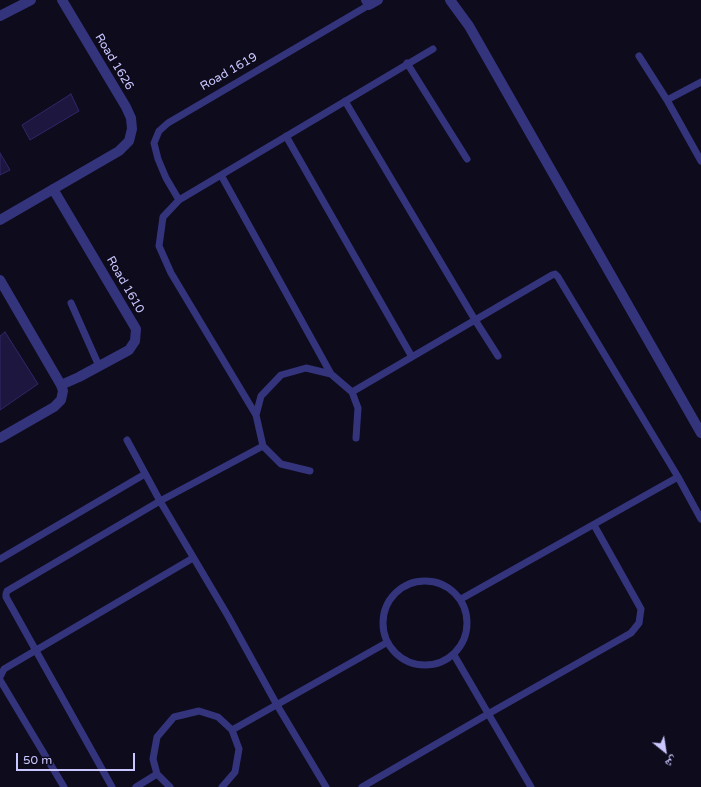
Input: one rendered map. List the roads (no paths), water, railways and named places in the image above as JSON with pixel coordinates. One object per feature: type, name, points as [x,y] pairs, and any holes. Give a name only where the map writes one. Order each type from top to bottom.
[{"type":"street","points":[[0,16],[31,0]]},
{"type":"street","name":"Road 1626","points":[[53,188],[119,151],[129,141],[132,129],[131,118],[62,0]]},
{"type":"street","points":[[450,0],[469,26],[701,433]]},
{"type":"street","points":[[0,220],[53,188]]},
{"type":"street","name":"Road 1610","points":[[53,188],[136,329],[136,341],[129,350],[79,378],[61,385]]},
{"type":"street","points":[[0,280],[61,385],[63,391],[60,400],[54,407],[0,438]]},
{"type":"lane","name":"Road 1619","points":[[179,200],[166,178],[158,159],[154,144],[159,131],[168,123],[371,2]]},
{"type":"lane","points":[[310,471],[281,464],[263,446],[256,415],[171,274],[159,246],[163,217],[179,200],[407,63],[433,49]]},
{"type":"lane","points":[[639,56],[667,100],[701,161]]},
{"type":"lane","points":[[407,63],[467,159]]},
{"type":"lane","points":[[667,100],[701,82]]},
{"type":"lane","points":[[345,101],[475,320],[498,356]]},
{"type":"lane","points":[[286,136],[412,357]]},
{"type":"lane","points":[[221,175],[331,374],[352,392],[358,408],[356,438]]},
{"type":"lane","points":[[352,392],[555,274],[558,276],[678,477],[701,519]]},
{"type":"lane","points":[[71,303],[99,366]]},
{"type":"lane","points":[[256,415],[261,396],[282,375],[306,368],[331,374]]},
{"type":"lane","points":[[127,440],[160,502],[228,616],[276,705],[326,787]]},
{"type":"lane","points":[[112,787],[6,597],[7,591],[160,502],[263,446]]},
{"type":"lane","points":[[0,559],[145,474]]},
{"type":"lane","points":[[461,599],[678,477]]},
{"type":"lane","points":[[362,787],[631,633],[639,622],[641,609],[594,524]]},
{"type":"lane","points":[[64,787],[0,679],[4,669],[193,558]]},
{"type":"lane","points":[[428,580],[447,586],[461,599],[468,617],[465,640],[454,655],[428,666],[406,662],[386,643],[382,628],[386,605],[403,586],[428,580]]},
{"type":"lane","points":[[232,730],[386,643]]},
{"type":"lane","points":[[454,655],[531,787]]},
{"type":"lane","points":[[170,787],[157,774],[153,760],[157,737],[174,717],[199,711],[218,717],[232,730],[239,748],[235,772],[222,787]]},
{"type":"lane","points":[[136,787],[157,774]]}]
